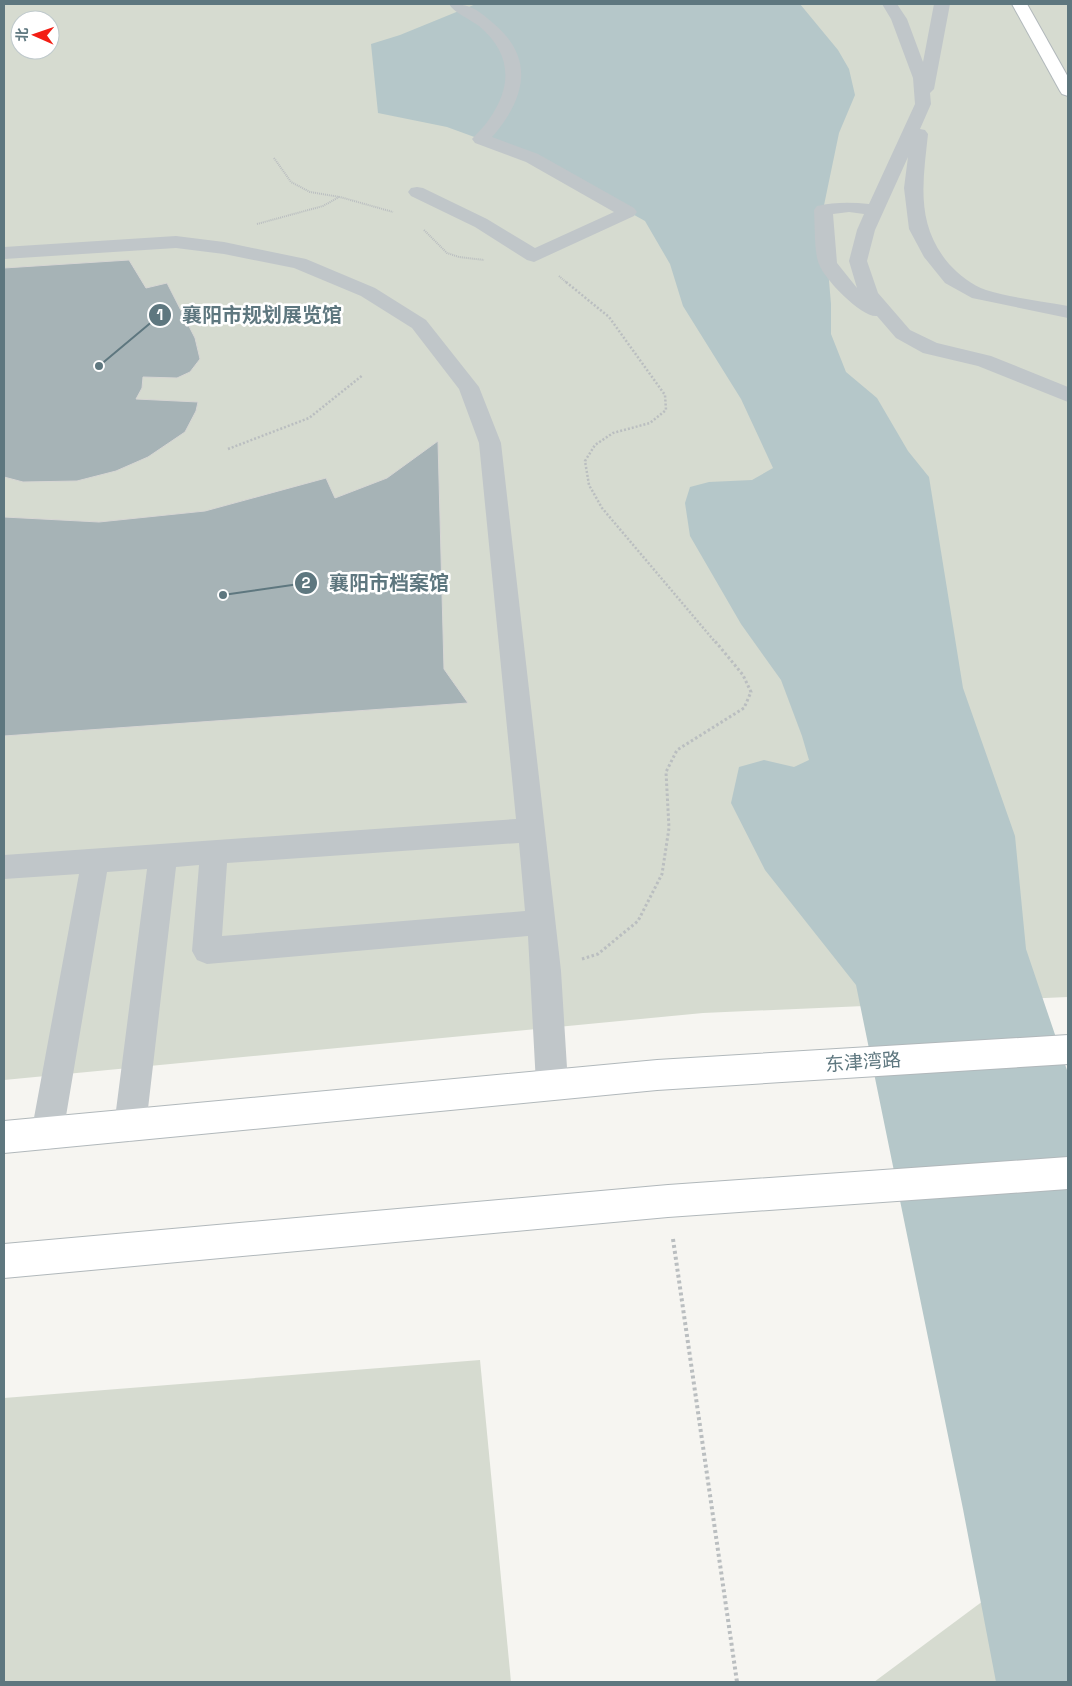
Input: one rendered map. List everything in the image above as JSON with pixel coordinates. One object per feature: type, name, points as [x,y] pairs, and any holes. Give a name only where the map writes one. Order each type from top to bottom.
[{"type":"main road","points":[[1019,4],[1068,91]]},
{"type":"main road","name":"东津湾路","points":[[4,1137],[657,1075],[1068,1049]]},
{"type":"main road","points":[[4,1261],[668,1201],[1068,1173]]},
{"type":"street","points":[[890,4],[899,19],[921,78],[923,104],[866,230],[858,261],[868,294],[903,334]]},
{"type":"street","points":[[942,4],[923,104],[912,188],[918,229],[933,257],[952,279],[979,294],[1068,312]]},
{"type":"street","points":[[417,192],[481,223],[534,256],[628,212],[532,158],[481,140],[502,114],[513,88],[514,67],[509,47],[490,27],[461,6]]},
{"type":"street","points":[[876,210],[849,207],[823,210],[828,264],[850,292],[903,334],[930,348],[984,361],[1068,395]]},
{"type":"street","points":[[4,253],[176,242],[224,248],[298,263],[368,292],[419,324],[469,386],[490,443],[546,970],[552,1084]]},
{"type":"street","points":[[4,867],[531,830]]},
{"type":"street","points":[[214,853],[207,951],[541,922]]},
{"type":"street","points":[[130,1126],[163,856]]},
{"type":"street","points":[[47,1134],[95,861]]},
{"type":"path","points":[[274,158],[291,182],[310,192],[340,197],[392,211],[400,216]]},
{"type":"path","points":[[249,226],[323,206],[340,197]]},
{"type":"path","points":[[424,230],[432,235],[438,247],[458,258],[488,261]]},
{"type":"path","points":[[534,256],[609,317],[665,395],[666,410],[650,423],[613,433],[596,445],[585,461],[589,485],[602,508],[743,675],[751,692],[744,708],[677,750],[666,772],[669,828],[662,874],[638,921],[598,954],[546,970]]},
{"type":"path","points":[[555,278],[564,280]]},
{"type":"path","points":[[228,449],[309,418],[363,375]]},
{"type":"path","points":[[668,1201],[737,1682]]},
{"type":"shaded area","points":[[4,4],[1068,4],[1068,997],[703,1013],[4,1080]]},
{"type":"shaded area","points":[[476,4],[800,4],[838,50],[849,69],[855,95],[839,133],[823,210],[831,304],[831,334],[846,372],[877,398],[908,451],[929,477],[963,688],[1015,836],[1026,949],[1068,1073],[1068,1682],[996,1682],[963,1509],[856,985],[765,870],[731,803],[739,767],[764,760],[794,767],[809,760],[781,680],[741,624],[690,536],[685,503],[690,487],[709,482],[752,480],[773,468],[741,399],[683,306],[670,264],[645,221],[532,158],[447,127],[378,113],[371,44],[400,35]]},
{"type":"shaded area","points":[[480,1360],[511,1682],[4,1682],[4,1398]]},
{"type":"shaded area","points":[[1068,1538],[1068,1682],[874,1682]]},
{"type":"building","points":[[129,260],[146,288],[167,283],[195,338],[200,359],[190,372],[177,378],[143,377],[142,388],[136,399],[198,402],[196,411],[185,432],[148,457],[116,471],[77,481],[23,482],[4,477],[4,268]]},
{"type":"building","points":[[438,441],[444,669],[468,703],[4,736],[4,517],[99,522],[205,511],[326,478],[335,498],[387,478]]},
{"type":"place","name":"襄阳市规划展览馆","points":[[99,366]]},
{"type":"place","name":"襄阳市档案馆","points":[[223,595]]}]
